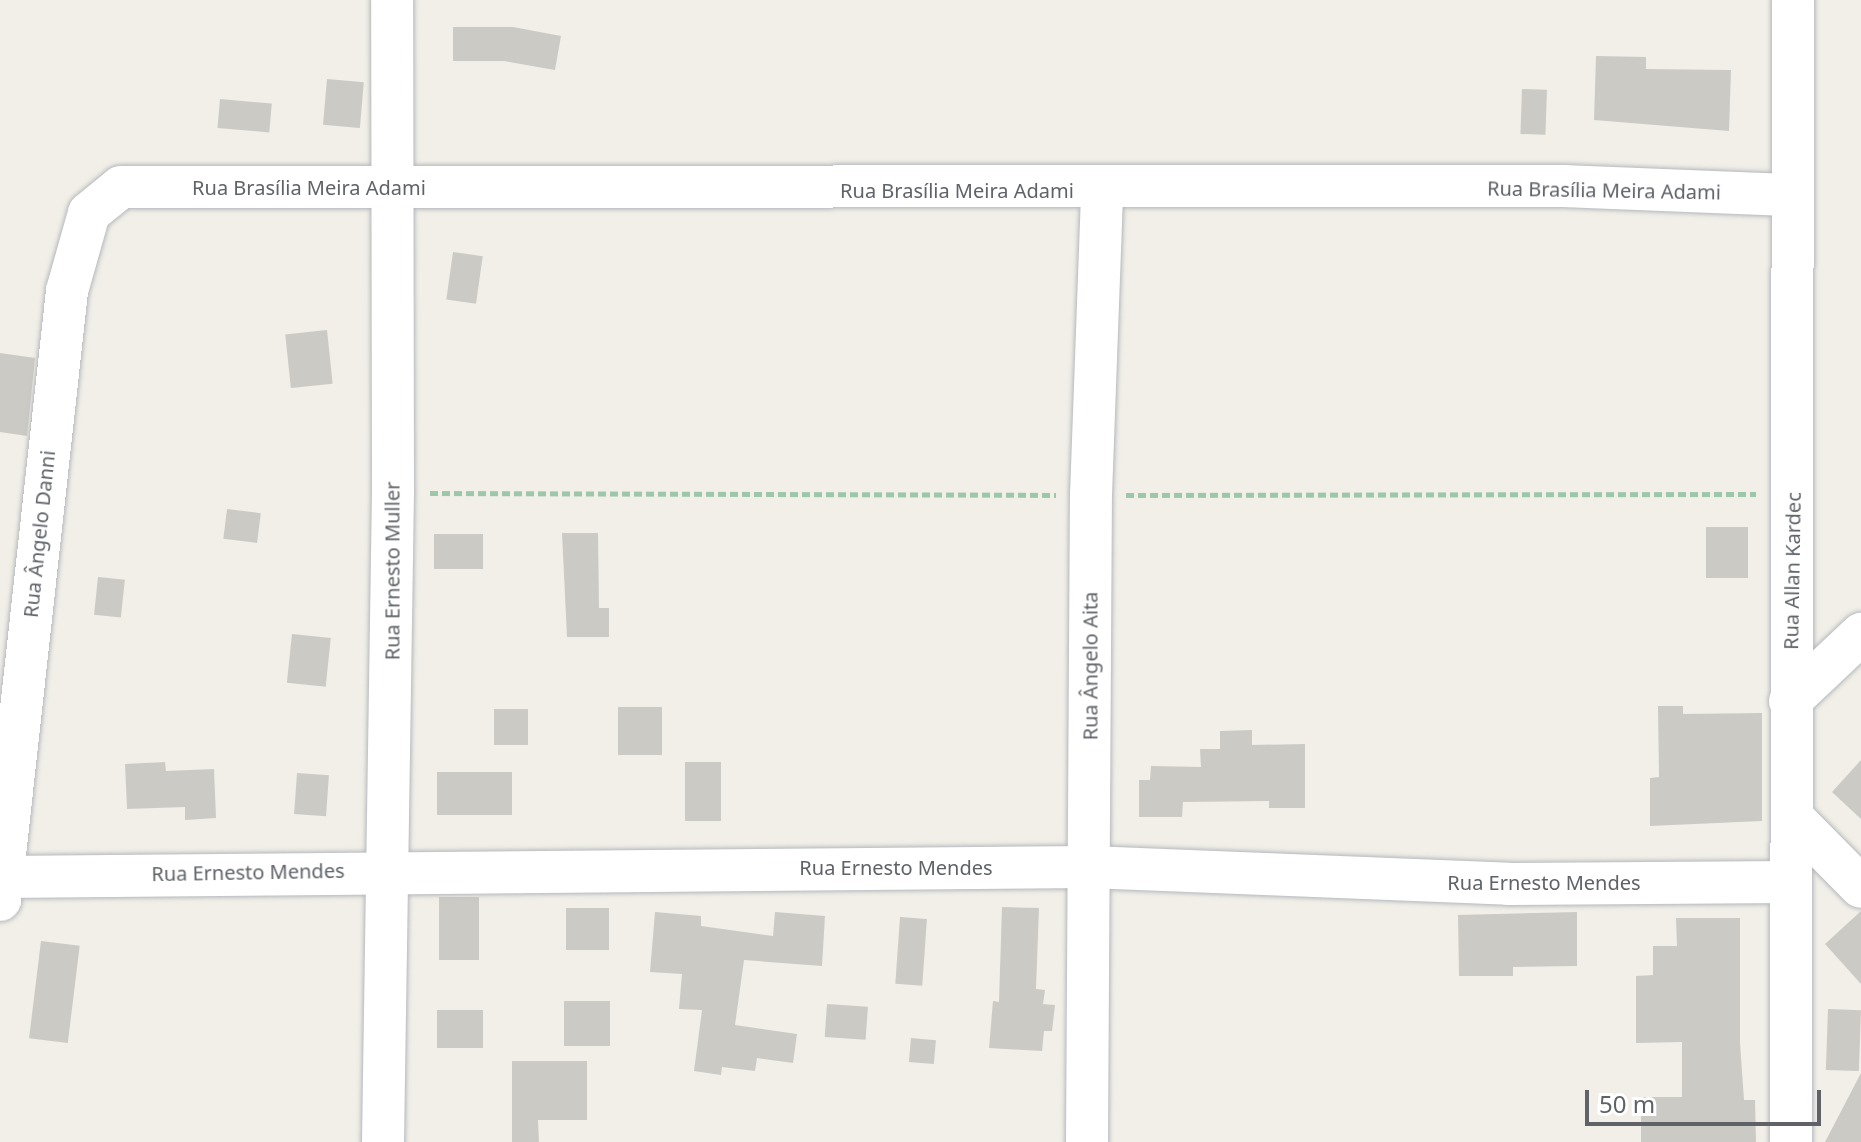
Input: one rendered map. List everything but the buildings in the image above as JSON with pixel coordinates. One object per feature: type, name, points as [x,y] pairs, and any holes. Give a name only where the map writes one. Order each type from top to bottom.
[{"type":"street","name":"Rua Ernesto Muller","points":[[383,1142],[389,870],[392,0]]},
{"type":"street","name":"Rua Allan Kardec","points":[[1791,1142],[1793,0]]},
{"type":"street","name":"Rua Brasília Meira Adami","points":[[121,187],[1102,190],[1565,186],[1792,195]]},
{"type":"street","name":"Rua Ângelo Danni","points":[[1,888],[67,291],[89,213],[121,187]]},
{"type":"street","name":"Rua Ângelo Aita","points":[[1087,1142],[1091,495],[1102,190]]},
{"type":"street","points":[[1790,701],[1861,634]]},
{"type":"street","points":[[1792,817],[1861,887]]},
{"type":"street","name":"Rua Ernesto Mendes","points":[[1,888],[389,870],[1089,867],[1509,884],[1790,882]]}]
